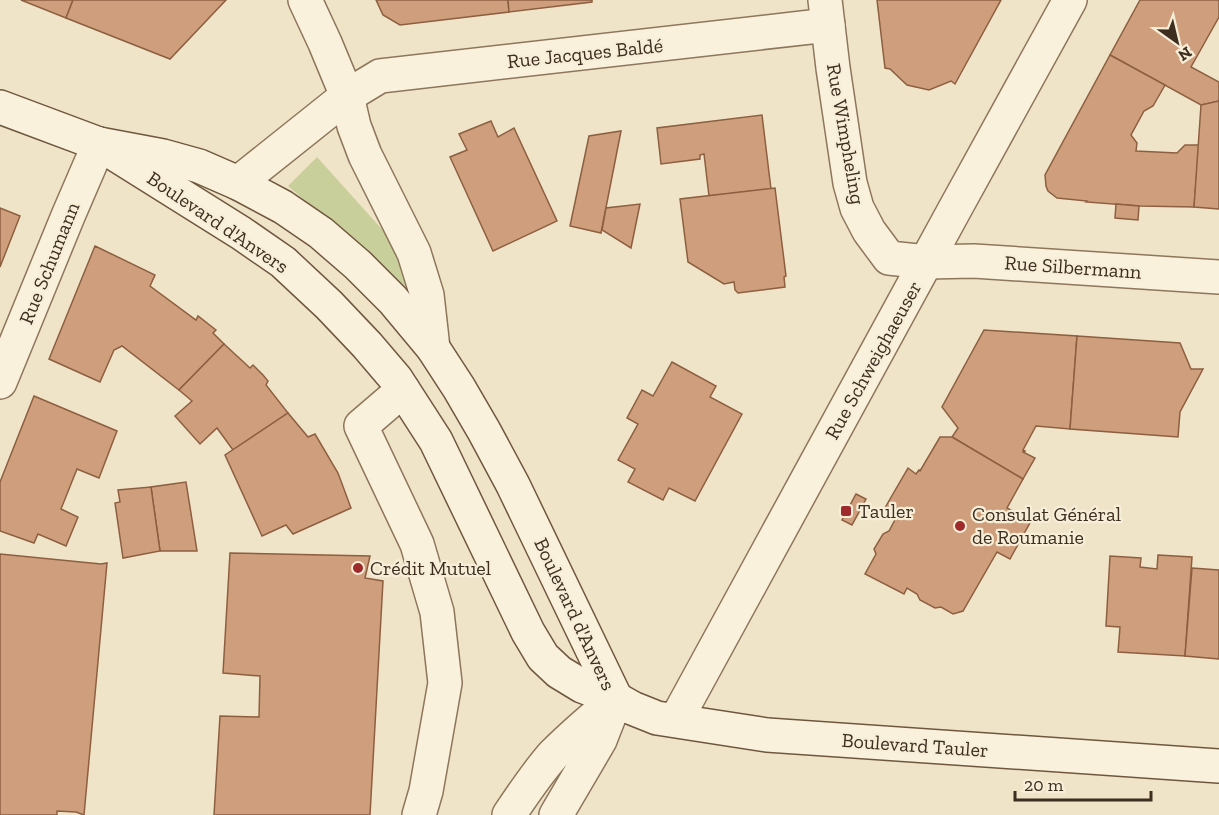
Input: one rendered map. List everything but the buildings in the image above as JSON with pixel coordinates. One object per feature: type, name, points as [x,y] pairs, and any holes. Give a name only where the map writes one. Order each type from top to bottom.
[{"type":"street","name":"Boulevard d'Anvers","points":[[305,0],[347,96],[354,126],[365,155],[414,253],[422,274],[434,348]]},
{"type":"street","name":"Rue Schweighaeuser","points":[[676,720],[1070,0]]},
{"type":"street","name":"Rue Jacques Baldé","points":[[347,96],[380,76],[826,12]]},
{"type":"street","name":"Rue Wimpheling","points":[[826,12],[850,183],[857,208],[869,231],[889,258],[927,262]]},
{"type":"street","points":[[238,183],[347,96]]},
{"type":"street","name":"Boulevard d'Anvers","points":[[0,107],[99,144],[163,156],[199,166],[238,183],[283,207],[321,233],[358,265],[393,300],[434,348],[484,431],[513,485],[616,699]]},
{"type":"street","name":"Boulevard d'Anvers","points":[[99,144],[283,262],[367,345],[396,379],[436,441],[528,632],[543,657],[559,672],[582,686],[616,699]]},
{"type":"street","name":"Rue Schumann","points":[[0,382],[99,144]]},
{"type":"street","name":"Rue Silbermann","points":[[927,262],[974,261],[1219,277]]},
{"type":"street","points":[[403,390],[361,426],[417,544],[437,612],[445,683],[426,791],[419,815]]},
{"type":"street","points":[[509,815],[552,757],[579,729],[616,699]]},
{"type":"street","points":[[556,815],[600,740],[616,699]]},
{"type":"street","name":"Boulevard Tauler","points":[[616,699],[657,718],[767,735],[1219,766]]},
{"type":"green space","points":[[317,157],[406,256],[414,294],[288,186]]},
{"type":"place","name":"Tauler","points":[[846,511]]},
{"type":"place","name":"Consulat Général de Roumanie","points":[[960,526]]},
{"type":"place","name":"Crédit Mutuel","points":[[358,568]]}]
